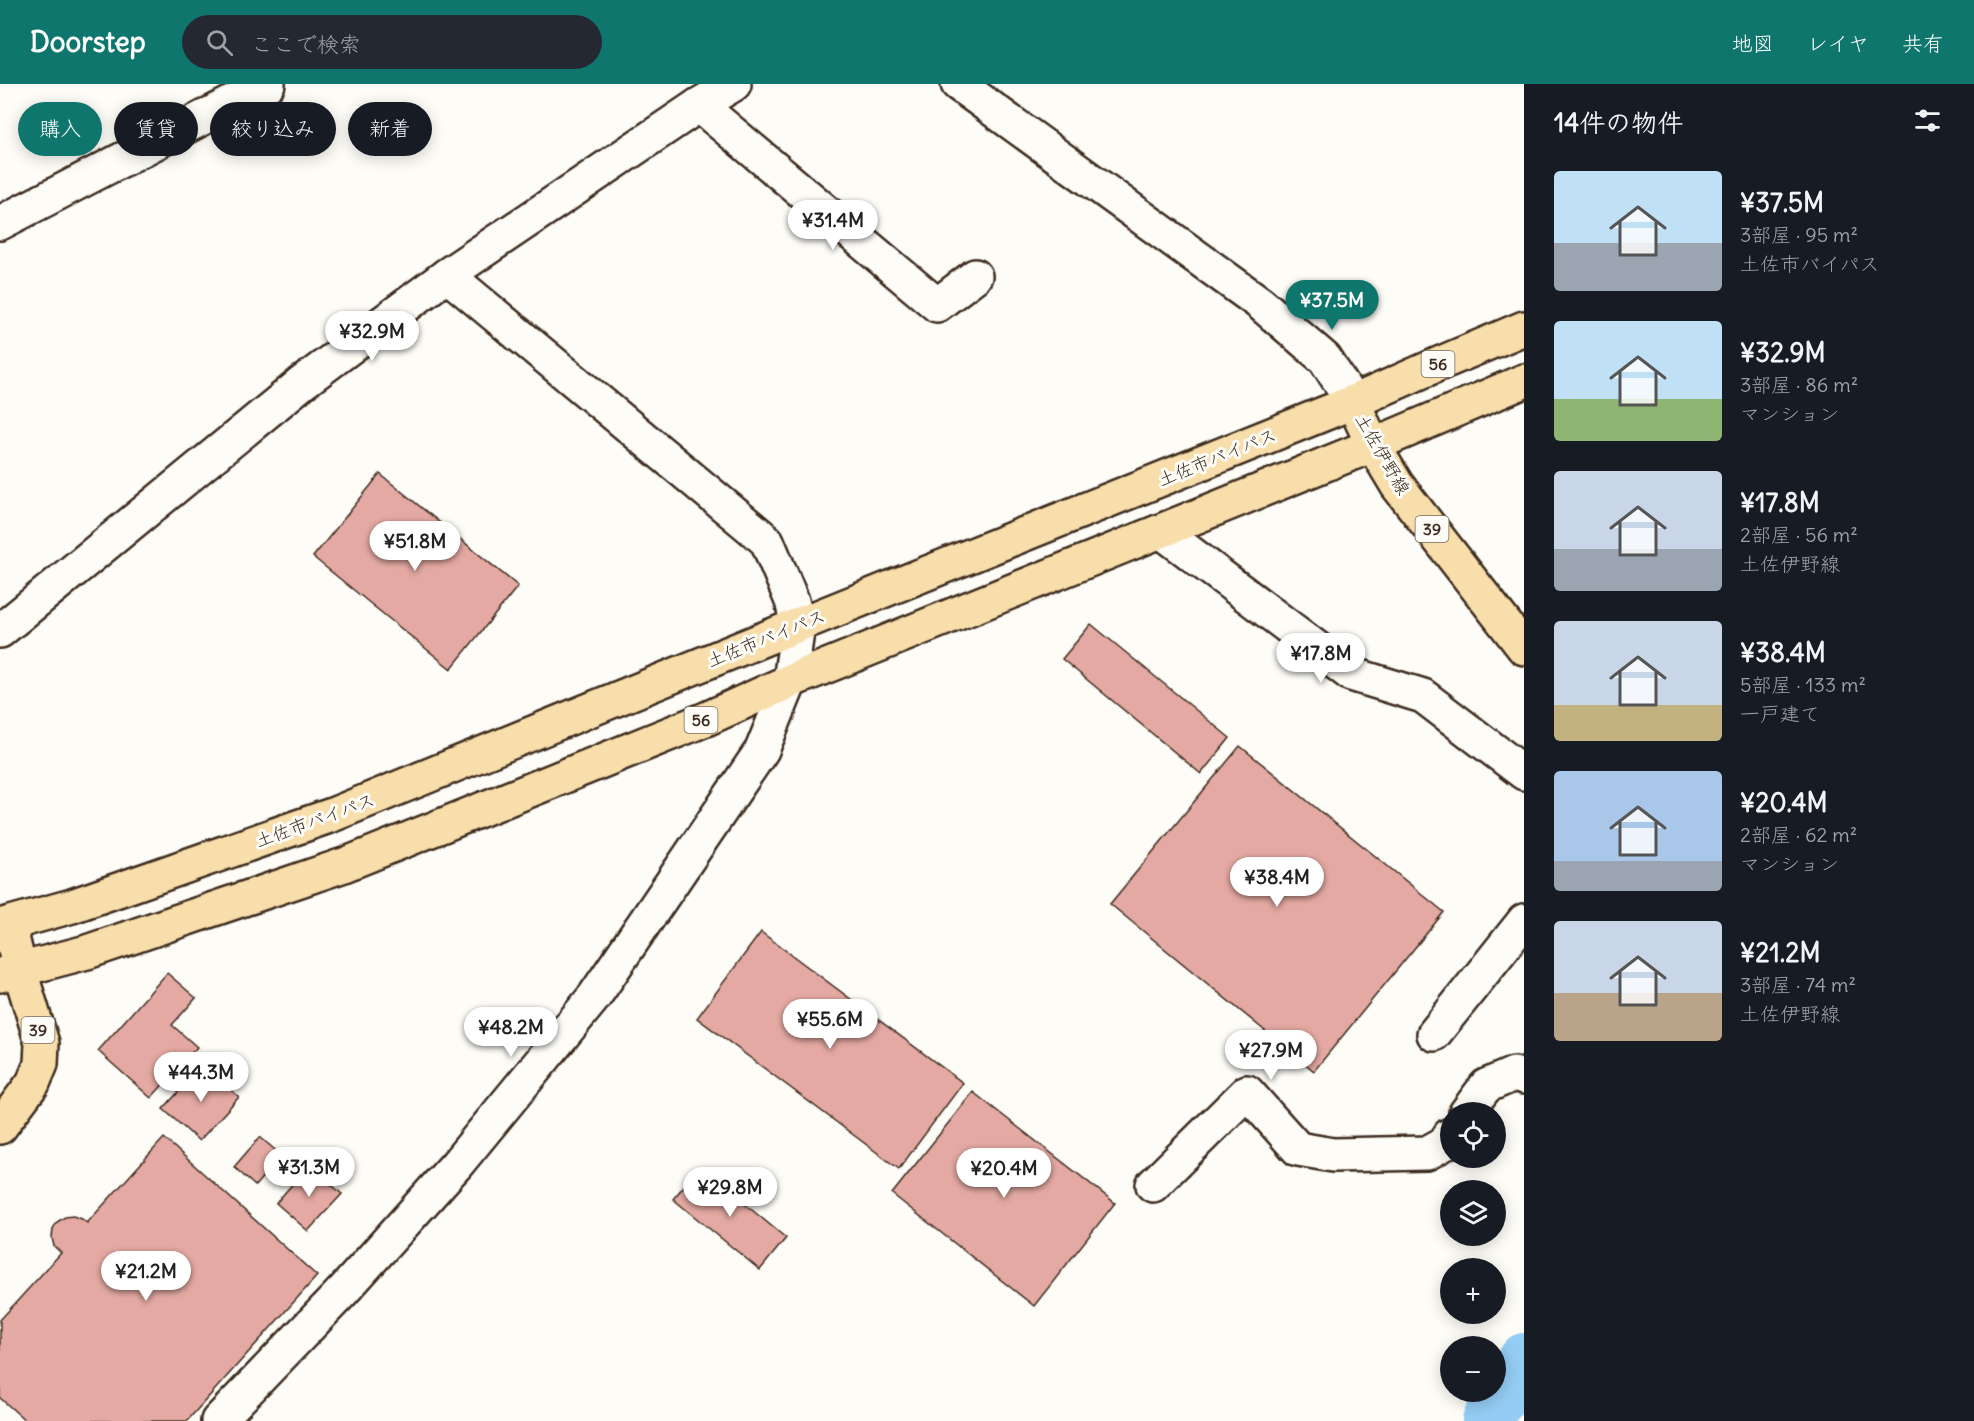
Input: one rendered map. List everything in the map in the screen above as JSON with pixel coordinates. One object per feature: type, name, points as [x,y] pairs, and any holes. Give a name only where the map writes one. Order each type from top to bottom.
[{"type":"main road","name":"土佐市バイパス","points":[[4,925],[72,906],[333,815],[1353,402],[1524,328]]},
{"type":"main road","name":"56","points":[[10,973],[141,934],[344,866],[1524,381]]},
{"type":"main road","name":"土佐伊野線","points":[[1353,402],[1373,445],[1397,485],[1524,648]]},
{"type":"main road","name":"39","points":[[0,1127],[33,1083],[41,1064],[42,1043],[10,973],[4,925]]},
{"type":"street","points":[[0,223],[268,84]]},
{"type":"street","points":[[0,631],[302,383],[447,275],[699,105],[734,84]]},
{"type":"street","points":[[958,84],[1260,303],[1325,359],[1353,402]]},
{"type":"street","points":[[699,105],[937,305],[975,276]]},
{"type":"street","points":[[218,1421],[343,1291],[457,1164],[594,997],[762,750],[790,681],[798,625],[792,601],[767,541],[447,275]]},
{"type":"street","points":[[1161,531],[1351,674],[1423,696],[1524,773]]},
{"type":"street","points":[[1434,1034],[1524,921]]},
{"type":"street","points":[[1474,1102],[1486,1086],[1514,1074],[1524,1077]]},
{"type":"street","points":[[1153,1185],[1247,1092],[1298,1149],[1333,1155],[1427,1153],[1440,1146]]},
{"type":"building","points":[[380,474],[518,586],[451,669],[313,557]]},
{"type":"building","points":[[1091,624],[1230,738],[1201,774],[1062,659]]},
{"type":"building","points":[[1240,746],[1444,912],[1314,1071],[1110,904]]},
{"type":"building","points":[[761,932],[963,1083],[899,1169],[697,1018]]},
{"type":"building","points":[[167,973],[196,998],[172,1025],[197,1047],[151,1098],[98,1051]]},
{"type":"building","points":[[203,1065],[239,1097],[199,1141],[163,1109]]},
{"type":"building","points":[[973,1092],[1115,1203],[1034,1306],[892,1194]]},
{"type":"building","points":[[260,1137],[281,1155],[255,1186],[234,1167]]},
{"type":"building","points":[[164,1138],[317,1276],[187,1421],[26,1421],[0,1398],[0,1320],[61,1253],[54,1246],[52,1238],[57,1222],[65,1217],[73,1216],[87,1223]]},
{"type":"building","points":[[309,1165],[342,1194],[308,1231],[276,1203]]},
{"type":"building","points":[[700,1167],[786,1238],[760,1270],[673,1199]]},
{"type":"waterway","points":[[1487,1421],[1524,1358]]}]
